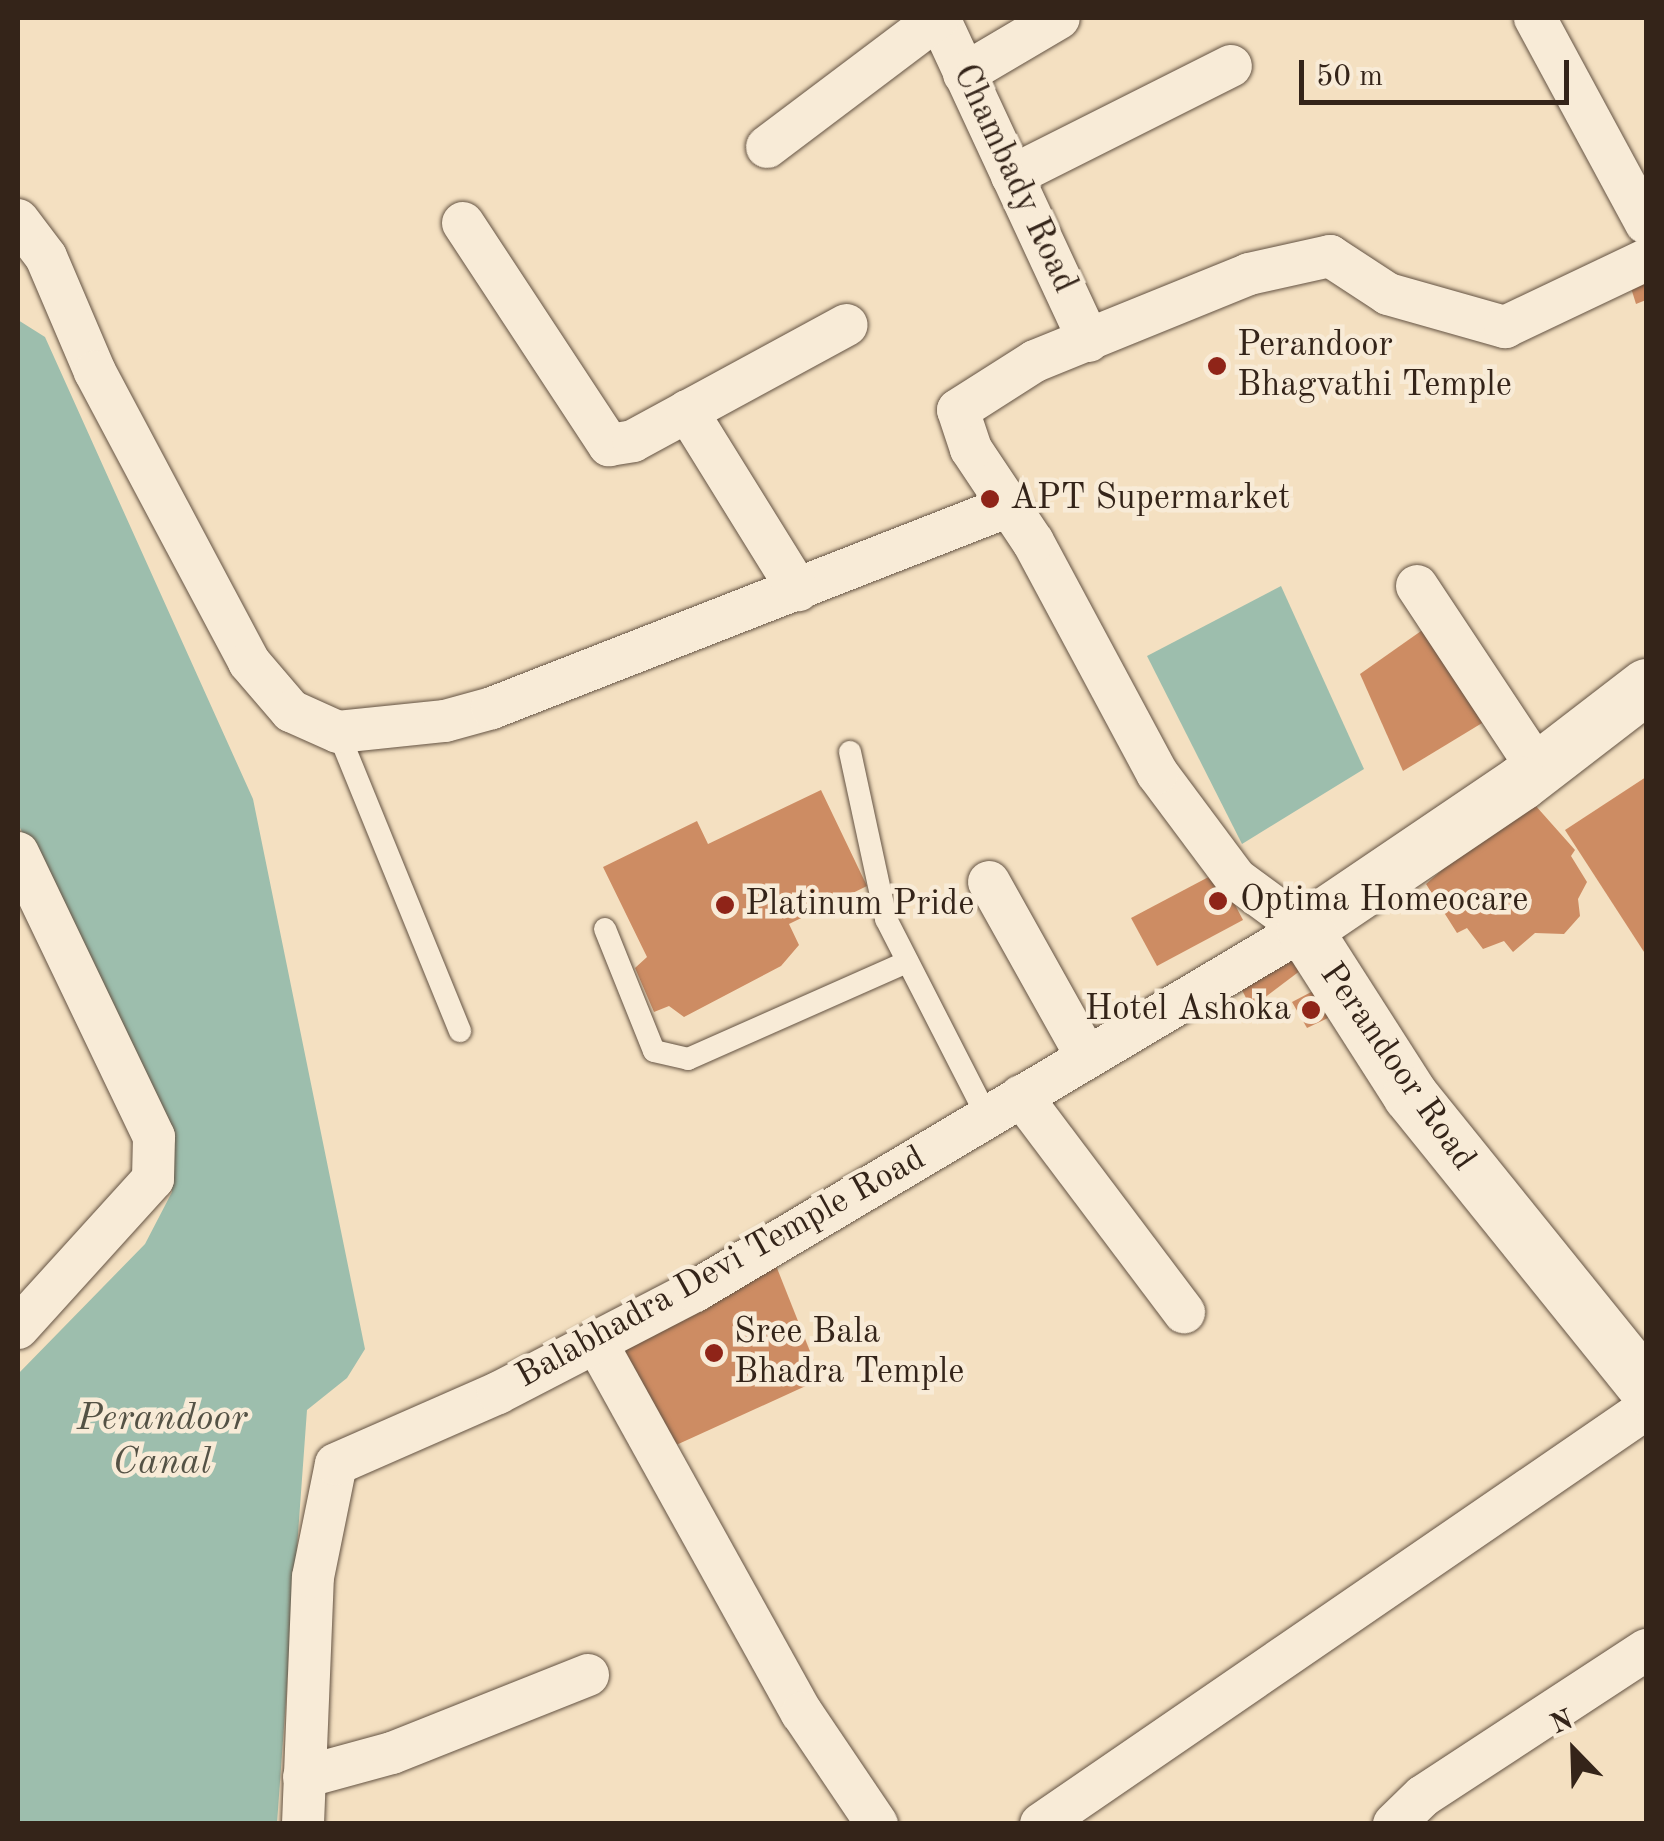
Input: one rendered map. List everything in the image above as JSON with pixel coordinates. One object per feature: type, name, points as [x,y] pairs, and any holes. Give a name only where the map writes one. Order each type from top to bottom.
[{"type":"main road","name":"Perandoor Road","points":[[1642,1377],[1410,1095],[1304,929],[1538,769],[1646,686]]},
{"type":"street","name":"Chambady Road","points":[[938,18],[1088,340]]},
{"type":"street","points":[[767,147],[938,18]]},
{"type":"street","points":[[964,74],[1059,18]]},
{"type":"street","points":[[1535,18],[1646,223]]},
{"type":"street","points":[[1012,176],[1231,66]]},
{"type":"street","points":[[18,220],[46,257],[95,372],[249,662],[292,711],[338,732],[445,722],[492,708],[1009,506]]},
{"type":"street","points":[[463,223],[609,445],[633,441],[847,326]]},
{"type":"street","points":[[1304,929],[1236,880],[1157,772],[1009,506],[970,449],[958,410],[1035,361],[1249,274],[1330,256],[1388,294],[1506,326],[1646,260]]},
{"type":"street","points":[[688,412],[798,590]]},
{"type":"street","points":[[1416,586],[1538,769]]},
{"type":"street","points":[[18,854],[154,1137],[153,1179],[18,1328]]},
{"type":"street","points":[[989,882],[1088,1056]]},
{"type":"street","name":"Balabhadra Devi Temple Road","points":[[303,1824],[313,1577],[336,1464],[596,1342],[694,1291],[1304,929]]},
{"type":"street","points":[[1004,1106],[1184,1312]]},
{"type":"street","points":[[596,1342],[802,1713],[877,1824]]},
{"type":"street","points":[[1041,1824],[1642,1377]]},
{"type":"street","points":[[1394,1824],[1424,1796],[1646,1650]]},
{"type":"street","points":[[304,1777],[392,1753],[588,1675]]},
{"type":"lane","points":[[338,732],[460,1031]]},
{"type":"lane","points":[[850,752],[886,919],[908,962],[1004,1106]]},
{"type":"lane","points":[[605,929],[654,1051],[688,1059],[908,962]]},
{"type":"water","name":"Perandoor Canal","points":[[18,320],[45,337],[253,799],[365,1349],[347,1378],[307,1410],[277,1823],[18,1823],[18,1374],[145,1244],[172,1192],[160,1108],[18,824]]},
{"type":"water","points":[[1281,586],[1364,769],[1242,844],[1147,656]]},
{"type":"building","points":[[1646,278],[1646,300],[1636,304],[1631,288]]},
{"type":"building","points":[[1431,624],[1492,717],[1403,771],[1360,674]]},
{"type":"building","points":[[1646,777],[1646,955],[1565,830]]},
{"type":"building","name":"Platinum Pride","points":[[821,790],[867,886],[789,924],[799,945],[781,966],[684,1017],[669,1006],[654,1012],[635,968],[647,957],[603,867],[697,821],[708,844]]},
{"type":"building","points":[[1527,796],[1575,850],[1571,856],[1587,882],[1578,899],[1580,916],[1564,934],[1535,933],[1513,952],[1504,941],[1483,949],[1467,928],[1457,933],[1426,884]]},
{"type":"building","points":[[1218,872],[1243,920],[1157,966],[1131,918]]},
{"type":"building","points":[[1305,933],[1317,958],[1251,1008],[1235,976]]},
{"type":"building","name":"Hotel Ashoka","points":[[1315,990],[1330,1017],[1307,1028],[1292,1002]]},
{"type":"building","name":"Sree Bala Bhadra Temple","points":[[773,1258],[821,1379],[663,1451],[613,1348]]},
{"type":"place","name":"Perandoor Bhagvathi Temple","points":[[1217,366]]},
{"type":"place","name":"APT Supermarket","points":[[990,499]]},
{"type":"place","name":"Optima Homeocare","points":[[1218,901]]},
{"type":"place","name":"Platinum Pride","points":[[725,905]]},
{"type":"place","name":"Hotel Ashoka","points":[[1311,1010]]},
{"type":"place","name":"Sree Bala Bhadra Temple","points":[[714,1353]]}]
